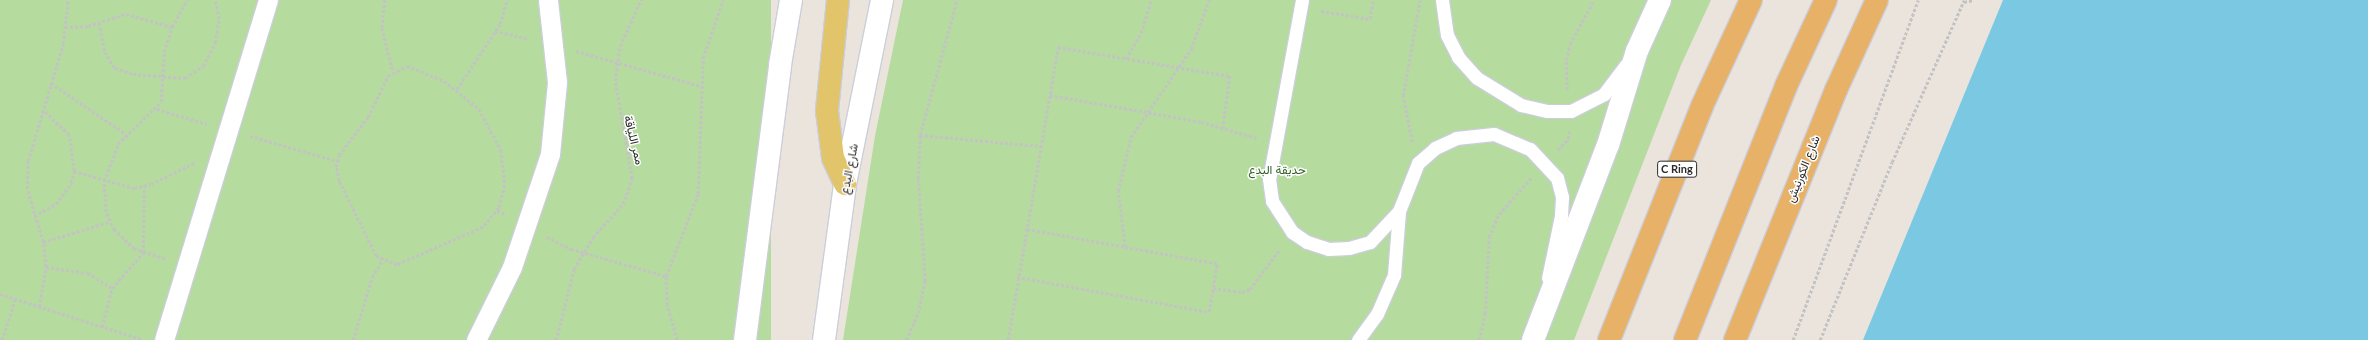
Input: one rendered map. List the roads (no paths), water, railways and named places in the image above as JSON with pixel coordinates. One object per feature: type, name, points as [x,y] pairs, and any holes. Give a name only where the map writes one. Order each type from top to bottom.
[{"type":"highway","name":"C Ring","points":[[1609,340],[1702,106],[1751,0]]},
{"type":"highway","points":[[1685,340],[1786,86],[1826,0]]},
{"type":"highway","name":"شارع الكورنيش","points":[[1735,340],[1836,90],[1877,0]]},
{"type":"main road","points":[[745,340],[780,65],[791,0]]},
{"type":"main road","points":[[838,0],[827,111],[833,158],[845,184]]},
{"type":"main road","name":"شارع البدع","points":[[824,340],[845,184],[882,0]]},
{"type":"main road","points":[[1535,334],[1608,145],[1637,51],[1660,0]]},
{"type":"street","points":[[164,340],[268,0]]},
{"type":"street","points":[[476,340],[528,225],[541,190],[555,126],[555,46],[548,0]]},
{"type":"lane","points":[[1302,0],[1274,145],[1269,179],[1272,201],[1280,218],[1307,242],[1328,249],[1349,248],[1370,242],[1399,210]]},
{"type":"lane","points":[[1442,0],[1447,35],[1458,57],[1477,78],[1521,105],[1547,111],[1571,112],[1591,104],[1604,94],[1637,51]]},
{"type":"lane","points":[[1358,340],[1377,314],[1394,275],[1399,210],[1418,164],[1435,148],[1475,134],[1513,139],[1547,164],[1557,178],[1561,216],[1535,334]]},
{"type":"water","points":[[2003,0],[2368,0],[2368,340],[1863,340]]},
{"type":"park label","name":"حديقة البدع","points":[[1277,170]]}]
